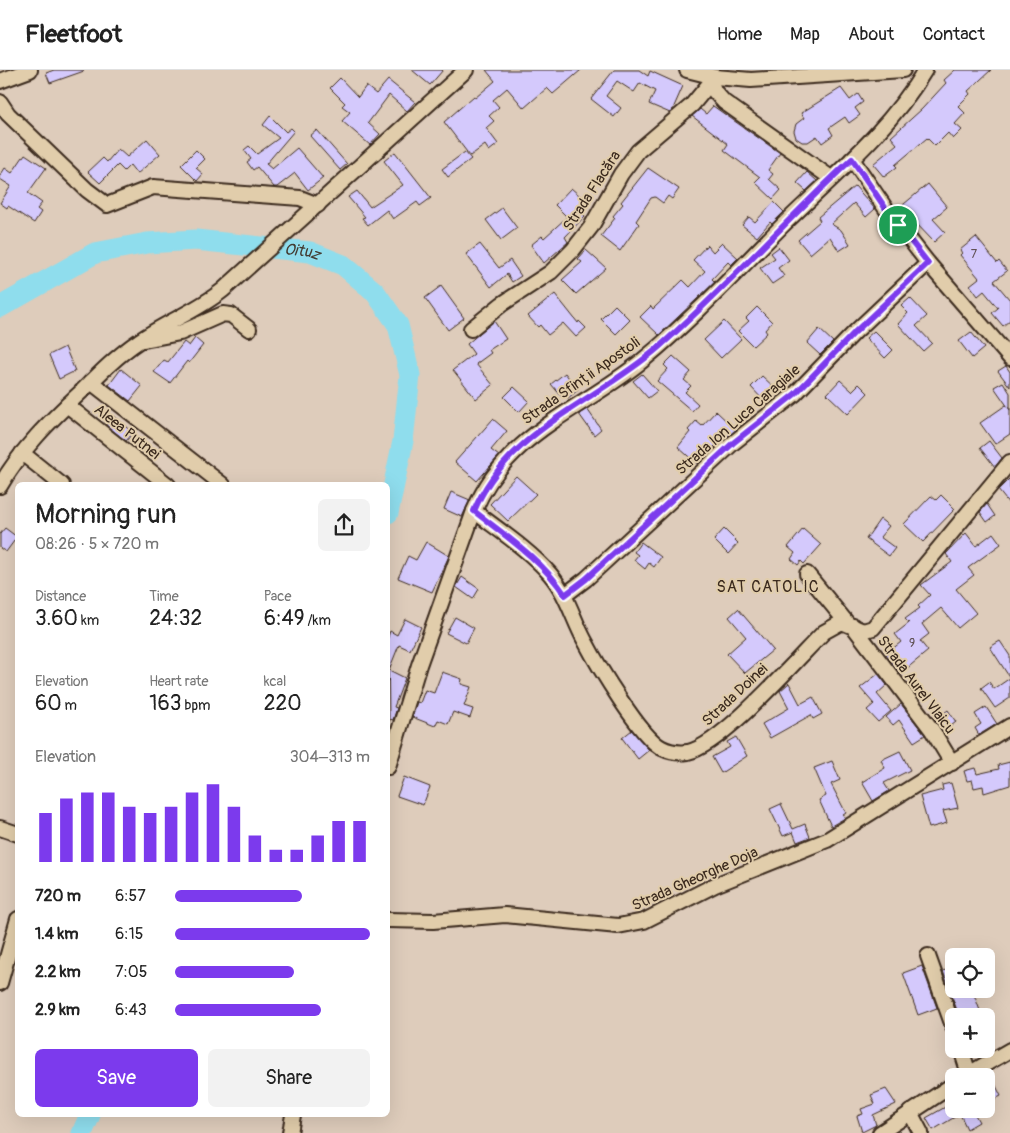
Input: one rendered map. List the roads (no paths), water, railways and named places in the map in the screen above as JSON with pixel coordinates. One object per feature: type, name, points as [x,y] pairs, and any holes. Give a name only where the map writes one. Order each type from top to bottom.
[{"type":"street","points":[[0,81],[30,70]]},
{"type":"street","points":[[0,486],[22,453],[91,382],[138,341],[190,313],[223,290],[466,70]]},
{"type":"street","points":[[687,70],[713,80],[751,80],[903,70]]},
{"type":"street","name":"Strada Sfinții Apostoli","points":[[390,760],[419,665],[474,511],[490,480],[523,442],[538,430],[616,381],[660,346],[852,159],[900,106],[925,70]]},
{"type":"street","points":[[713,80],[715,92],[724,102],[831,178]]},
{"type":"street","name":"Strada Flacăra","points":[[472,329],[502,304],[551,272],[573,250],[591,227],[621,174],[638,151],[692,105],[713,80]]},
{"type":"street","points":[[2,108],[87,190],[107,205],[153,187],[300,198],[315,208]]},
{"type":"street","points":[[852,159],[892,217],[928,263],[1010,358]]},
{"type":"street","name":"Strada Ion Luca Caragiale","points":[[565,595],[586,579],[733,443],[795,394],[855,332],[928,263]]},
{"type":"street","points":[[138,341],[180,333],[223,314],[231,314],[249,329]]},
{"type":"street","points":[[91,382],[219,482]]},
{"type":"street","name":"Aleea Putnei","points":[[67,405],[164,482]]},
{"type":"street","points":[[22,453],[58,482]]},
{"type":"street","name":"Strada Doinei","points":[[474,511],[549,573],[565,595],[586,643],[612,686],[652,740],[661,748],[673,752],[689,752],[722,732],[824,632],[842,622],[868,631],[878,623],[1010,462]]},
{"type":"street","name":"Strada Aurel Vlaicu","points":[[807,574],[850,624],[932,730],[952,763]]},
{"type":"street","name":"Strada Gheorghe Doja","points":[[390,920],[434,921],[505,915],[618,926],[644,922],[715,884],[827,840],[1010,726]]},
{"type":"street","points":[[0,828],[15,833]]},
{"type":"street","points":[[0,979],[15,930]]},
{"type":"street","points":[[928,956],[947,1008]]},
{"type":"street","points":[[979,1068],[1010,1050]]},
{"type":"street","points":[[880,1133],[945,1090]]},
{"type":"street","points":[[910,1112],[921,1133]]},
{"type":"street","points":[[290,1133],[293,1117]]},
{"type":"waterway","name":"Oituz","points":[[0,307],[95,253],[147,243],[196,240],[310,252],[343,265],[375,292],[398,325],[410,375],[403,441],[390,503]]},
{"type":"waterway","name":"Oituz","points":[[82,1133],[89,1117]]},
{"type":"district","name":"SAT CATOLIC","points":[[768,587]]}]
